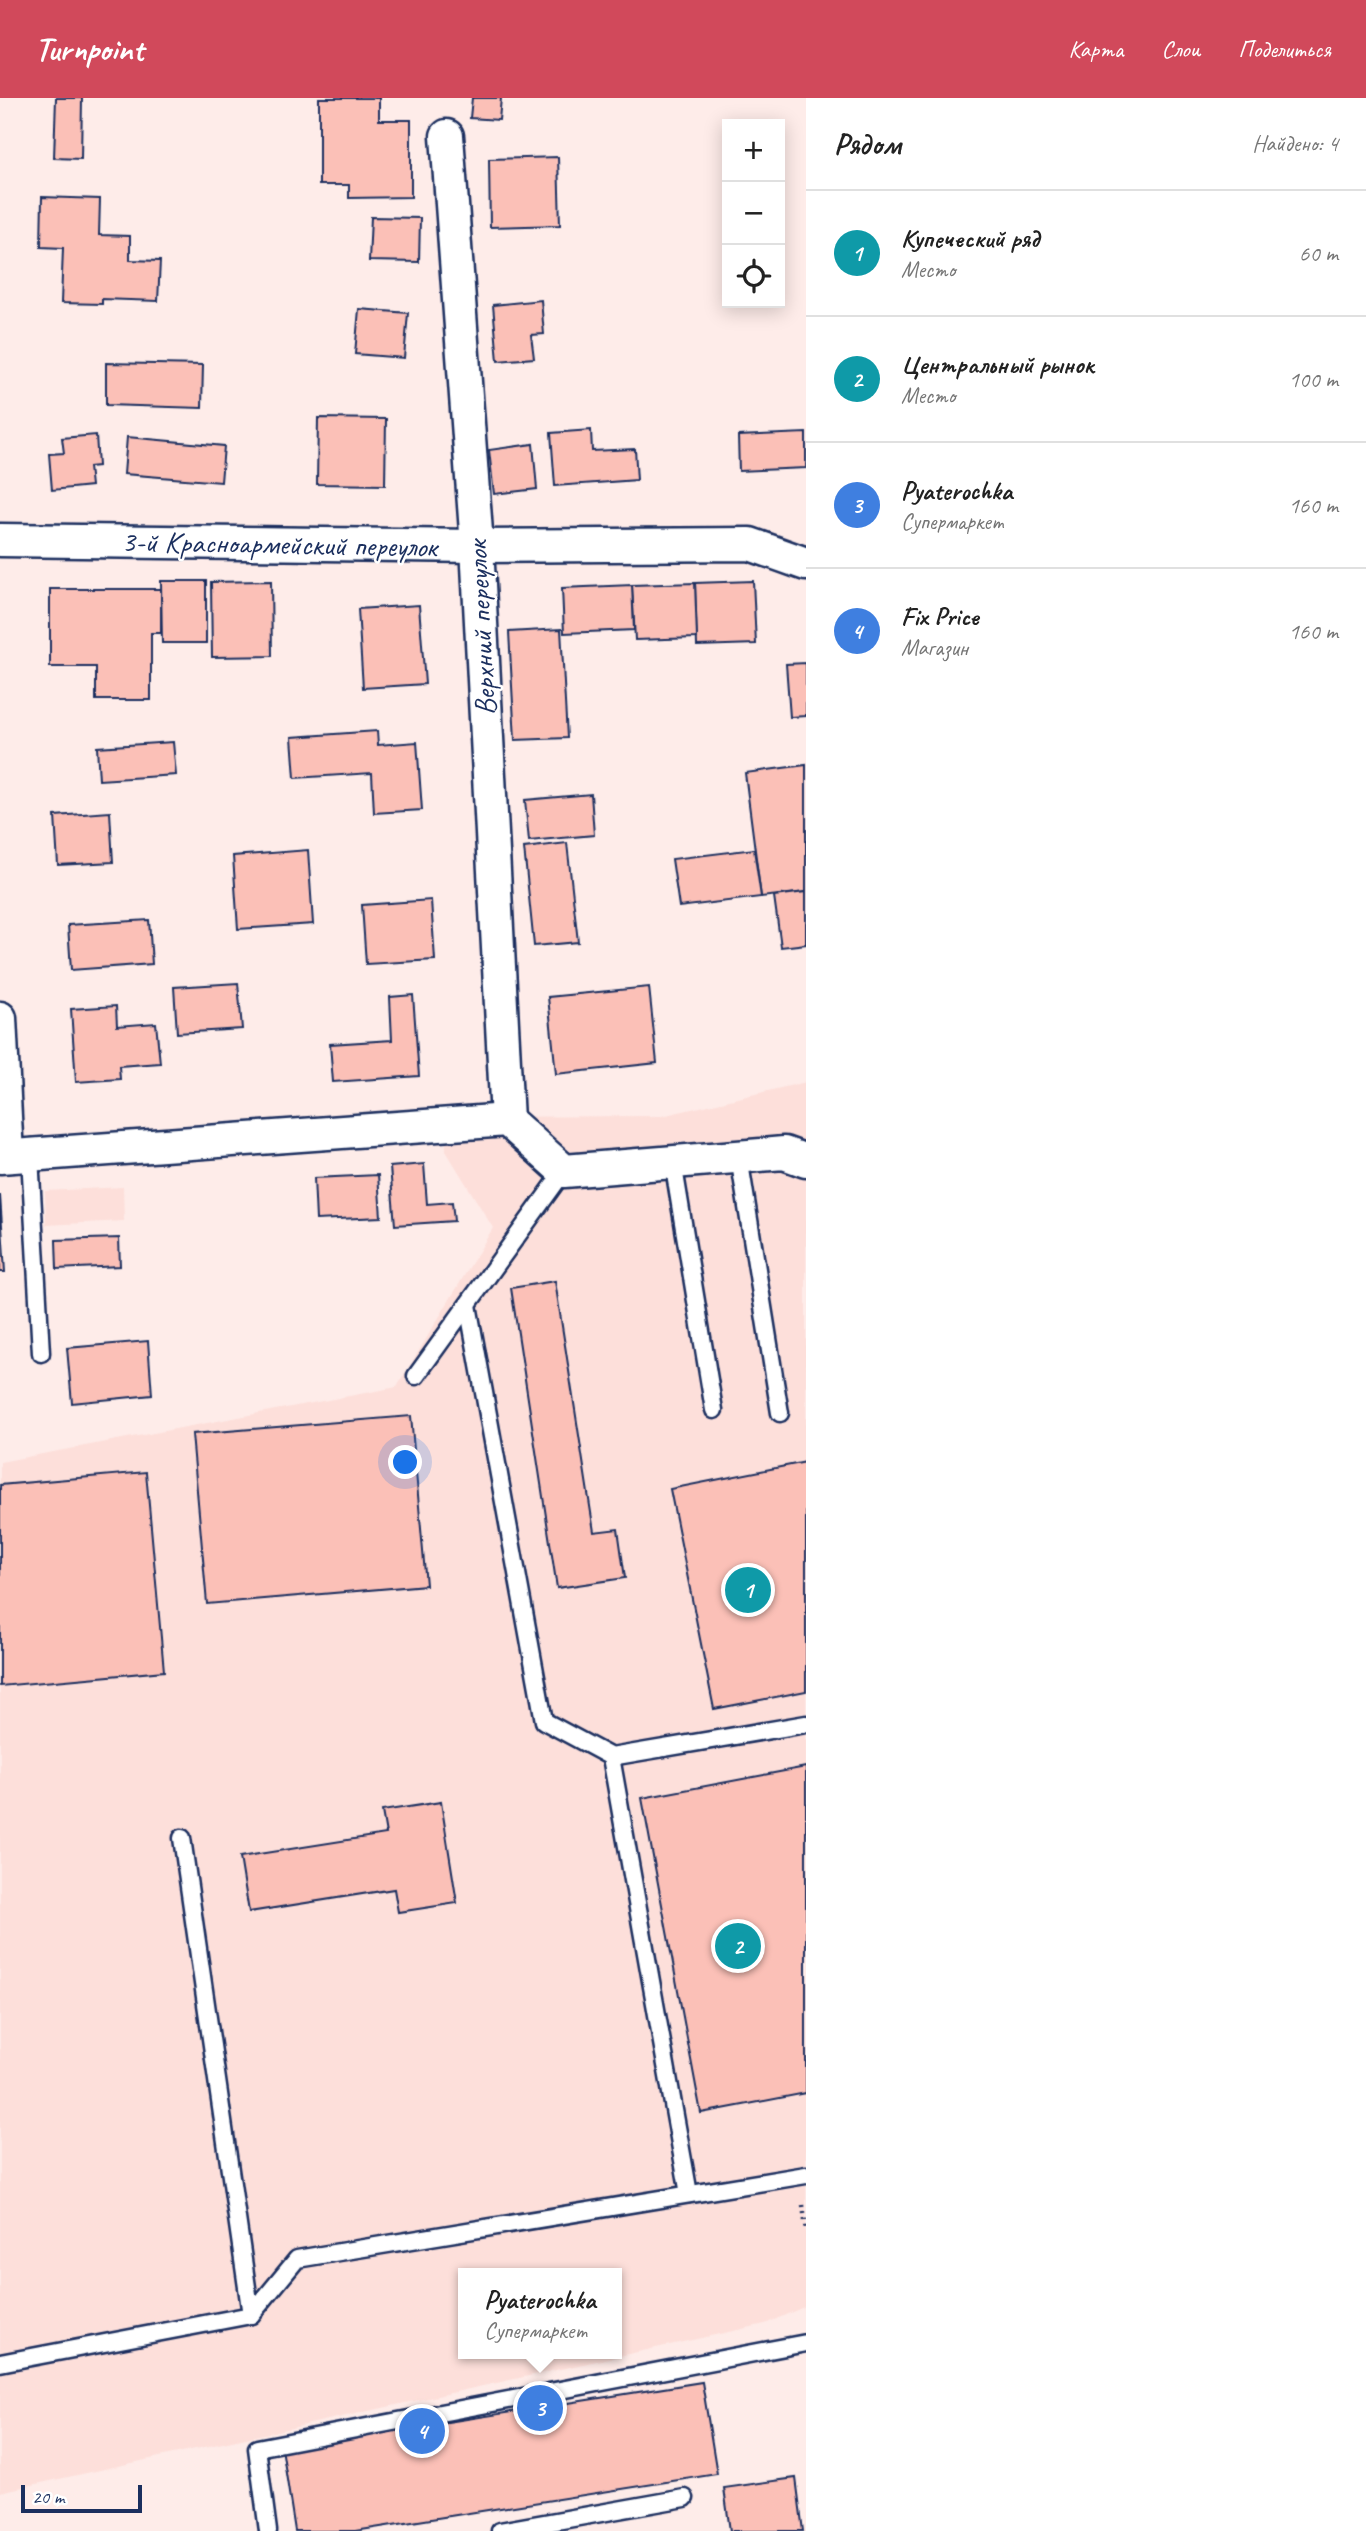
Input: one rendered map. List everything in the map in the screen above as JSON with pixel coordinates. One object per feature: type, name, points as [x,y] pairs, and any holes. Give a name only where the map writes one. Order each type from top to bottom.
[{"type":"street","name":"Верхний переулок","points":[[447,136],[477,546],[507,1120]]},
{"type":"street","name":"3-й Красноармейский переулок","points":[[0,540],[477,546],[750,544],[806,564]]},
{"type":"street","points":[[0,1018],[12,1156],[507,1120],[564,1171],[784,1153],[806,1161]]},
{"type":"lane","points":[[12,1156],[41,1353]]},
{"type":"lane","points":[[739,1157],[780,1413]]},
{"type":"lane","points":[[673,1162],[714,1410]]},
{"type":"lane","points":[[416,1376],[564,1171]]},
{"type":"lane","points":[[468,1305],[544,1721],[611,1757],[806,1724]]},
{"type":"lane","points":[[611,1757],[689,2194]]},
{"type":"lane","points":[[182,1838],[251,2315]]},
{"type":"lane","points":[[0,2363],[251,2315],[297,2259],[806,2175]]},
{"type":"lane","points":[[268,2531],[257,2448],[806,2343]]},
{"type":"lane","points":[[500,2531],[685,2498]]},
{"type":"shaded area","points":[[806,1082],[806,2306],[765,2324],[622,2355],[622,2268],[458,2268],[458,2359],[606,2359],[0,2492],[0,1462],[397,1387],[493,1228],[446,1151],[445,1117],[662,1116]]},
{"type":"shaded area","points":[[123,1187],[124,1221],[46,1225],[45,1191]]},
{"type":"building","points":[[56,98],[82,98],[81,159],[54,158]]},
{"type":"building","points":[[319,98],[379,98],[379,120],[411,120],[411,197],[349,198],[349,185],[319,185]]},
{"type":"building","points":[[472,98],[501,98],[499,120],[470,118]]},
{"type":"building","points":[[558,157],[560,225],[490,227],[489,159]]},
{"type":"building","points":[[42,197],[100,199],[99,235],[130,236],[130,260],[160,261],[158,301],[102,299],[102,304],[61,303],[63,248],[41,247]]},
{"type":"building","points":[[371,217],[420,218],[419,262],[369,261]]},
{"type":"building","points":[[541,300],[544,334],[531,335],[534,358],[498,361],[493,305]]},
{"type":"building","points":[[359,309],[408,313],[404,358],[355,354]]},
{"type":"building","points":[[106,363],[203,365],[202,408],[106,405]]},
{"type":"building","points":[[318,418],[386,419],[385,485],[317,484]]},
{"type":"building","points":[[591,430],[592,451],[635,449],[637,480],[555,486],[551,433]]},
{"type":"building","points":[[806,433],[806,468],[739,471],[738,436]]},
{"type":"building","points":[[96,435],[98,466],[89,467],[91,486],[52,490],[49,454],[64,453],[62,438]]},
{"type":"building","points":[[127,437],[224,446],[221,482],[124,474]]},
{"type":"building","points":[[533,444],[537,489],[494,494],[489,450]]},
{"type":"building","points":[[161,581],[206,581],[206,643],[162,643]]},
{"type":"building","points":[[271,581],[272,656],[212,657],[211,582]]},
{"type":"building","points":[[753,581],[756,644],[697,646],[695,583]]},
{"type":"building","points":[[695,583],[697,638],[635,640],[632,585]]},
{"type":"building","points":[[632,585],[634,630],[564,633],[562,588]]},
{"type":"building","points":[[50,589],[161,589],[161,633],[151,633],[151,700],[96,700],[96,667],[50,667]]},
{"type":"building","points":[[419,605],[425,684],[363,688],[358,609]]},
{"type":"building","points":[[561,629],[567,738],[515,740],[509,632]]},
{"type":"building","points":[[806,663],[806,716],[790,717],[786,664]]},
{"type":"building","points":[[377,731],[378,745],[417,742],[422,810],[374,813],[372,773],[295,778],[292,737]]},
{"type":"building","points":[[173,742],[176,775],[99,780],[97,747]]},
{"type":"building","points":[[806,765],[806,892],[761,897],[745,773]]},
{"type":"building","points":[[591,794],[594,835],[529,841],[525,800]]},
{"type":"building","points":[[110,812],[113,862],[58,865],[55,816]]},
{"type":"building","points":[[567,843],[578,942],[534,946],[524,848]]},
{"type":"building","points":[[754,849],[761,897],[679,907],[672,859]]},
{"type":"building","points":[[308,850],[313,924],[238,929],[233,856]]},
{"type":"building","points":[[806,892],[806,944],[781,947],[774,896]]},
{"type":"building","points":[[431,900],[435,960],[366,964],[362,905]]},
{"type":"building","points":[[149,920],[152,964],[71,970],[68,925]]},
{"type":"building","points":[[238,983],[242,1029],[177,1033],[174,987]]},
{"type":"building","points":[[649,987],[657,1063],[556,1074],[548,997]]},
{"type":"building","points":[[413,995],[419,1076],[333,1082],[330,1044],[392,1040],[390,997]]},
{"type":"building","points":[[116,1006],[117,1026],[156,1023],[160,1063],[119,1066],[120,1079],[76,1082],[71,1009]]},
{"type":"building","points":[[424,1164],[427,1204],[452,1202],[454,1221],[395,1225],[390,1167]]},
{"type":"building","points":[[378,1175],[381,1217],[316,1220],[314,1178]]},
{"type":"building","points":[[0,1195],[5,1272],[0,1272]]},
{"type":"building","points":[[119,1238],[120,1266],[57,1269],[56,1240]]},
{"type":"building","points":[[555,1281],[594,1532],[618,1529],[625,1578],[557,1588],[511,1288]]},
{"type":"building","points":[[148,1341],[152,1395],[72,1403],[67,1348]]},
{"type":"building","points":[[411,1416],[426,1585],[207,1604],[192,1434]]},
{"type":"building","points":[[806,1462],[806,1691],[714,1709],[670,1489]]},
{"type":"building","points":[[146,1472],[164,1671],[0,1686],[0,1485]]},
{"type":"building","points":[[806,1767],[806,2093],[701,2113],[642,1798]]},
{"type":"building","points":[[441,1802],[457,1903],[398,1912],[394,1889],[249,1912],[240,1857],[386,1834],[382,1811]]},
{"type":"building","points":[[702,2382],[717,2474],[355,2531],[295,2531],[282,2448]]},
{"type":"building","points":[[796,2478],[803,2531],[730,2531],[724,2488]]},
{"type":"place","name":"Купеческий ряд","points":[[748,1590]]},
{"type":"place","name":"Центральный рынок","points":[[738,1946]]},
{"type":"place","name":"Pyaterochka","points":[[540,2408]]},
{"type":"place","name":"Fix Price","points":[[422,2431]]}]
